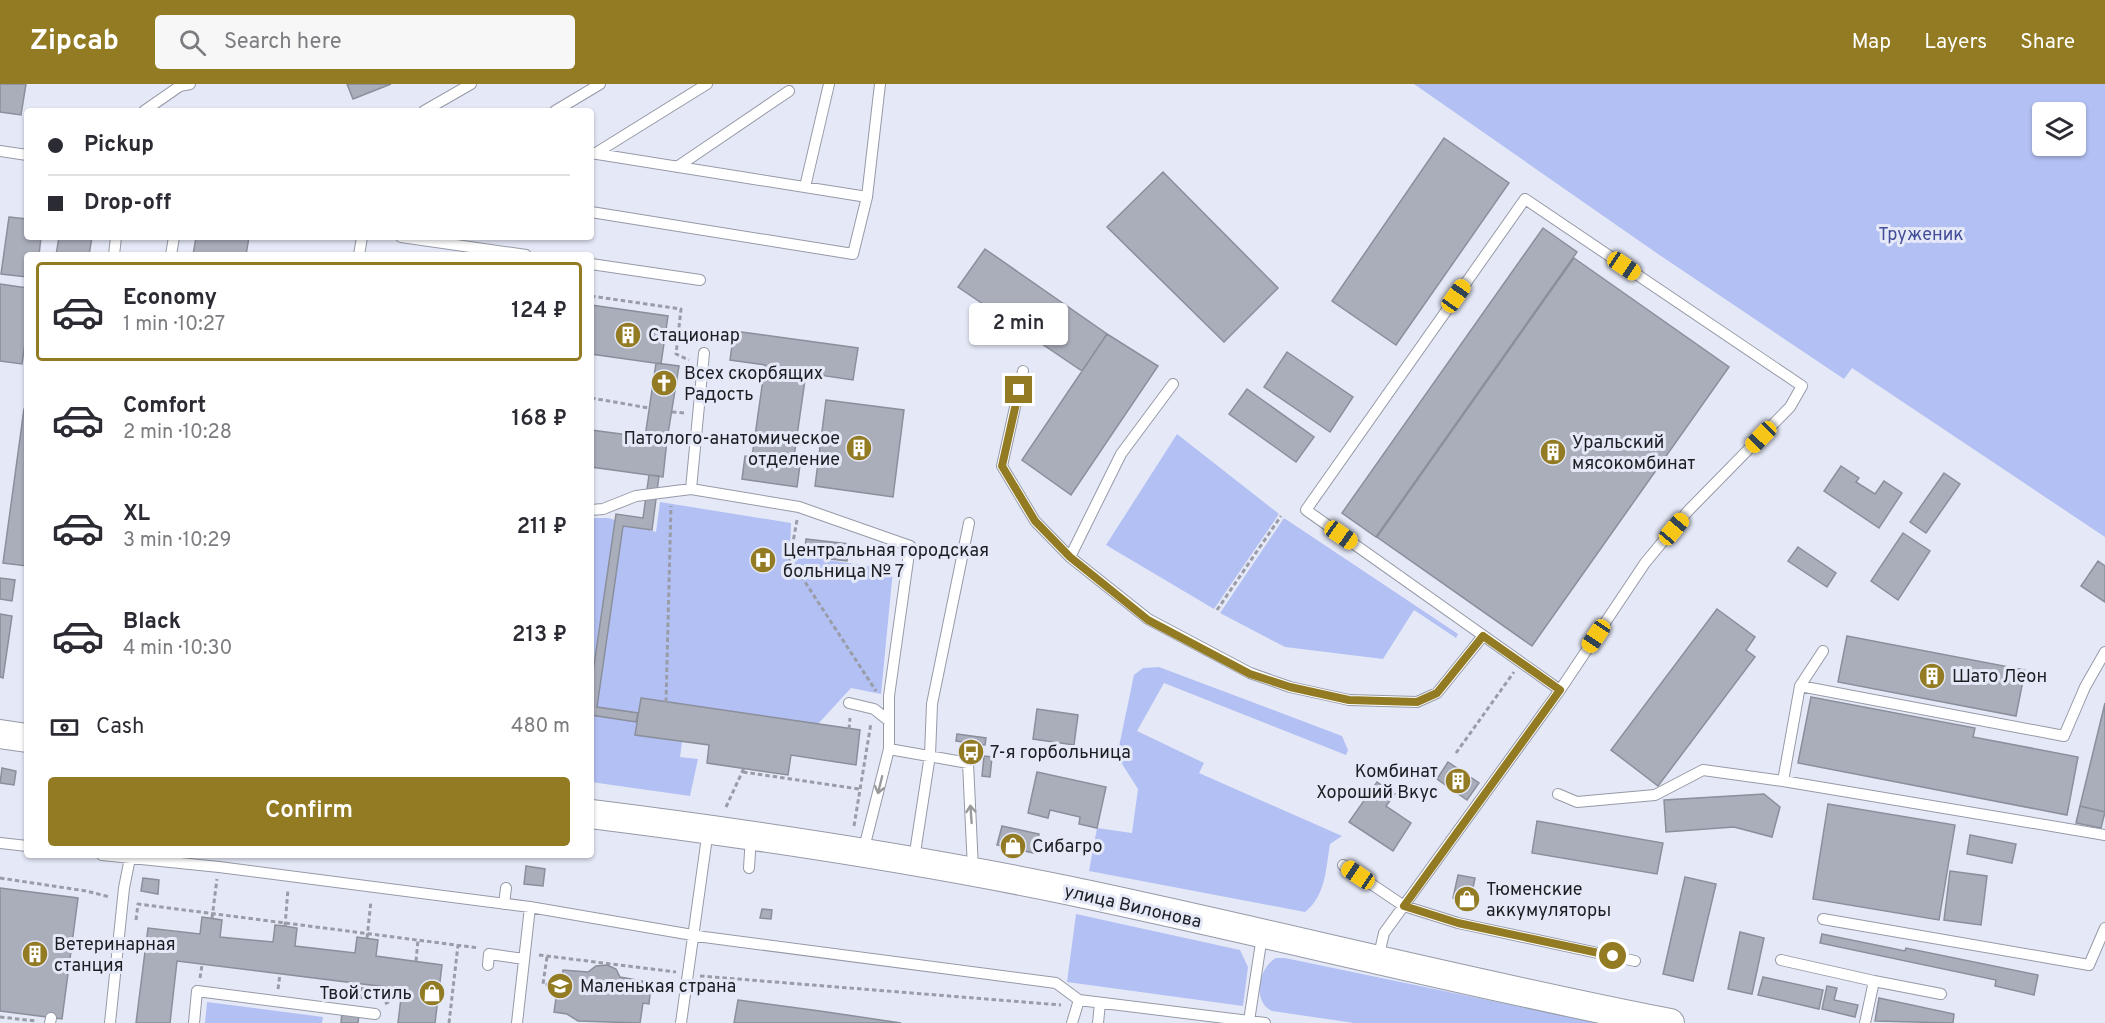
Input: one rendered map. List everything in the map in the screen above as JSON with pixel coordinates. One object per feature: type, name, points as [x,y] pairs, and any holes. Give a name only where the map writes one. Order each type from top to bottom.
[{"type":"street","points":[[0,734],[24,738]]},
{"type":"street","name":"улица Вилонова","points":[[594,814],[751,836],[858,841],[914,862],[1071,891],[1628,1019],[1670,1023]]},
{"type":"lane","points":[[148,108],[180,86],[190,84]]},
{"type":"lane","points":[[429,108],[471,84]]},
{"type":"lane","points":[[560,108],[600,84]]},
{"type":"lane","points":[[594,152],[707,84]]},
{"type":"lane","points":[[805,187],[829,84]]},
{"type":"lane","points":[[594,212],[853,254],[867,197],[880,84]]},
{"type":"lane","points":[[677,166],[789,91]]},
{"type":"lane","points":[[0,151],[24,155]]},
{"type":"lane","points":[[594,153],[867,197]]},
{"type":"lane","points":[[1378,961],[1384,933],[1560,690],[1645,563],[1688,511],[1790,407],[1802,386],[1525,199],[1306,510],[1560,690]]},
{"type":"lane","points":[[422,240],[505,252]]},
{"type":"lane","points":[[594,264],[700,280]]},
{"type":"lane","points":[[691,489],[704,353]]},
{"type":"lane","points":[[1023,371],[1002,466],[1035,521],[1070,557],[1148,620],[1250,674],[1290,687],[1349,700],[1417,702],[1427,698],[1437,693],[1483,636]]},
{"type":"lane","points":[[1070,557],[1121,454],[1173,384]]},
{"type":"lane","points":[[594,510],[603,509],[636,496],[691,489],[799,507],[910,546],[888,720],[889,749],[858,841]]},
{"type":"lane","points":[[914,862],[930,755],[932,704],[969,523]]},
{"type":"lane","points":[[1783,781],[1800,686],[1823,651]]},
{"type":"lane","points":[[1800,686],[2064,736],[2085,687],[2105,652]]},
{"type":"lane","points":[[849,703],[874,709],[888,720]]},
{"type":"lane","points":[[889,749],[968,763],[973,873]]},
{"type":"lane","points":[[1558,794],[1577,802],[1655,795],[1703,770],[1783,781],[2105,835]]},
{"type":"lane","points":[[681,1023],[686,974],[708,829]]},
{"type":"lane","points":[[749,868],[751,836]]},
{"type":"lane","points":[[0,843],[24,846]]},
{"type":"lane","points":[[110,1023],[124,888],[130,858],[219,867],[530,907],[693,934],[1056,983],[1079,1004],[1080,1023]]},
{"type":"lane","points":[[1343,865],[1404,906],[1458,923],[1635,961]]},
{"type":"lane","points":[[504,904],[506,888]]},
{"type":"lane","points":[[517,1023],[530,907]]},
{"type":"lane","points":[[1823,919],[2089,965],[2105,928]]},
{"type":"lane","points":[[1249,1022],[1262,935]]},
{"type":"lane","points":[[496,962],[525,956]]},
{"type":"lane","points":[[1781,960],[1941,994]]},
{"type":"lane","points":[[1865,1023],[1874,981]]},
{"type":"lane","points":[[194,1023],[197,991],[375,1014]]},
{"type":"lane","points":[[1079,1004],[1100,1003],[1264,1023]]},
{"type":"lane","points":[[1098,1023],[1100,1003]]},
{"type":"lane","points":[[1071,1023],[1079,1004]]},
{"type":"path","points":[[594,296],[681,309],[676,354],[701,366]]},
{"type":"path","points":[[594,399],[649,408]]},
{"type":"path","points":[[666,702],[672,491]]},
{"type":"path","points":[[799,507],[790,559],[873,683],[888,720]]},
{"type":"path","points":[[1217,610],[1281,516]]},
{"type":"path","points":[[1456,753],[1521,662]]},
{"type":"path","points":[[844,715],[850,716],[849,729]]},
{"type":"path","points":[[858,841],[859,789],[872,718]]},
{"type":"path","points":[[726,807],[743,770],[859,789]]},
{"type":"path","points":[[212,916],[219,867]]},
{"type":"path","points":[[285,924],[290,877]]},
{"type":"path","points":[[0,878],[86,891]]},
{"type":"path","points":[[368,936],[372,886]]},
{"type":"path","points":[[135,928],[138,904],[368,936],[490,949]]},
{"type":"path","points":[[416,961],[418,940]]},
{"type":"path","points":[[448,1023],[458,945]]},
{"type":"path","points":[[525,956],[547,956],[686,974],[1053,1004]]},
{"type":"path","points":[[547,956],[543,984],[552,985]]},
{"type":"path","points":[[200,980],[202,964]]},
{"type":"path","points":[[278,990],[280,974]]},
{"type":"path","points":[[361,1001],[363,984]]},
{"type":"path","points":[[385,1004],[402,994]]},
{"type":"path","points":[[0,1017],[49,1021]]},
{"type":"green space","name":"Труженик","points":[[1414,84],[2105,84],[2105,537],[1852,368],[1844,379],[1658,254]]},
{"type":"green space","points":[[1177,434],[1279,514],[1214,609],[1106,545]]},
{"type":"green space","points":[[660,502],[791,523],[790,554],[893,570],[881,694],[851,688],[818,724],[641,698],[636,735],[682,742],[680,757],[698,759],[690,796],[594,782],[594,518],[608,518],[656,532]]},
{"type":"green space","points":[[1284,518],[1458,634],[1456,638],[1414,610],[1383,659],[1285,647],[1220,613]]},
{"type":"green space","points":[[1159,667],[1342,736],[1348,750],[1346,755],[1164,683],[1137,731],[1204,763],[1199,773],[1342,836],[1330,844],[1321,890],[1305,912],[1089,871],[1097,828],[1132,833],[1138,789],[1117,756],[1134,675],[1143,668]]},
{"type":"green space","points":[[1076,914],[1240,950],[1248,967],[1243,1006],[1067,982]]},
{"type":"green space","points":[[1276,958],[1598,1023],[1354,1023],[1272,1011],[1262,1000],[1260,985],[1265,969]]},
{"type":"green space","points":[[207,1002],[323,1017],[322,1023],[205,1023]]},
{"type":"building","points":[[0,84],[26,84],[21,115],[0,112]]},
{"type":"building","points":[[347,84],[391,84],[353,99]]},
{"type":"building","points":[[1444,138],[1509,183],[1396,345],[1332,301]]},
{"type":"building","points":[[1163,172],[1278,288],[1224,342],[1107,227]]},
{"type":"building","points":[[9,217],[24,219],[24,240],[41,240],[39,252],[24,252],[24,277],[1,274]]},
{"type":"building","points":[[1543,228],[1577,252],[1376,537],[1342,513]]},
{"type":"building","points":[[58,240],[92,240],[90,252],[56,252]]},
{"type":"building","points":[[196,240],[248,240],[246,252],[194,252]]},
{"type":"building","points":[[985,249],[1107,334],[1082,371],[958,287]]},
{"type":"building","name":"Уральский мясокомбинат","points":[[1574,258],[1729,367],[1532,646],[1377,537]]},
{"type":"building","points":[[0,284],[24,288],[22,364],[0,361]]},
{"type":"building","name":"Стационар","points":[[594,305],[668,316],[661,364],[594,354]]},
{"type":"building","points":[[734,331],[858,348],[853,380],[806,373],[793,464],[800,465],[797,487],[742,479],[745,456],[752,457],[765,365],[730,360]]},
{"type":"building","points":[[1107,334],[1158,366],[1071,495],[1022,460]]},
{"type":"building","points":[[1287,352],[1353,397],[1330,432],[1264,387]]},
{"type":"building","points":[[656,363],[679,366],[667,440],[645,437]]},
{"type":"building","points":[[1247,389],[1314,437],[1296,462],[1229,414]]},
{"type":"building","name":"Патолого-анатомическое отделение","points":[[826,400],[904,410],[893,497],[815,486]]},
{"type":"building","points":[[24,409],[24,566],[3,563]]},
{"type":"building","points":[[594,430],[667,440],[663,477],[594,467]]},
{"type":"building","points":[[1841,466],[1859,478],[1856,482],[1875,494],[1884,481],[1902,493],[1879,528],[1824,491]]},
{"type":"building","points":[[1944,473],[1960,484],[1926,533],[1910,522]]},
{"type":"building","points":[[649,475],[659,476],[652,530],[623,526],[597,707],[638,713],[636,722],[594,715],[594,665],[616,514],[643,518]]},
{"type":"building","points":[[1903,533],[1930,551],[1898,600],[1871,581]]},
{"type":"building","points":[[806,539],[849,544],[847,561],[804,556]]},
{"type":"building","points":[[1798,547],[1836,573],[1827,587],[1788,561]]},
{"type":"building","points":[[2098,561],[2105,566],[2105,602],[2081,586]]},
{"type":"building","points":[[0,578],[15,580],[12,601],[0,599]]},
{"type":"building","points":[[1717,609],[1755,637],[1746,650],[1755,657],[1658,786],[1611,750]]},
{"type":"building","points":[[0,614],[12,616],[3,678],[0,677]]},
{"type":"building","name":"Шато Леон","points":[[1847,636],[2025,670],[2016,716],[1838,682]]},
{"type":"building","points":[[1811,697],[1975,728],[1973,737],[2078,757],[2067,815],[1798,763]]},
{"type":"building","points":[[641,698],[860,730],[856,765],[791,755],[788,775],[707,763],[709,745],[635,735]]},
{"type":"building","points":[[2105,703],[2105,812],[2080,806]]},
{"type":"building","points":[[1037,709],[1078,715],[1074,745],[1033,739]]},
{"type":"building","points":[[957,734],[986,738],[985,745],[956,741]]},
{"type":"building","points":[[984,756],[992,757],[990,777],[982,776]]},
{"type":"building","name":"Комбинат Хороший Вкус","points":[[1448,762],[1479,783],[1467,800],[1437,779]]},
{"type":"building","points":[[2,768],[16,771],[14,785],[0,783]]},
{"type":"building","points":[[1037,772],[1106,787],[1097,828],[1079,824],[1080,817],[1050,810],[1048,818],[1028,813]]},
{"type":"building","points":[[1377,782],[1395,794],[1386,806],[1411,823],[1393,851],[1349,822]]},
{"type":"building","points":[[1764,794],[1780,807],[1772,837],[1734,827],[1666,832],[1664,800]]},
{"type":"building","points":[[1828,804],[1955,825],[1939,920],[1813,899]]},
{"type":"building","points":[[2080,806],[2105,812],[2101,828],[2076,823]]},
{"type":"building","points":[[1537,821],[1663,843],[1657,874],[1532,853]]},
{"type":"building","points":[[1002,826],[1039,834],[1034,853],[997,845]]},
{"type":"building","points":[[1970,835],[2016,844],[2012,863],[1967,854]]},
{"type":"building","points":[[526,866],[545,869],[543,886],[524,884]]},
{"type":"building","points":[[1950,871],[1987,876],[1981,925],[1944,920]]},
{"type":"building","points":[[1458,875],[1475,878],[1470,902],[1453,898]]},
{"type":"building","points":[[1685,877],[1716,884],[1693,981],[1663,974]]},
{"type":"building","points":[[143,878],[159,880],[158,894],[141,891]]},
{"type":"building","name":"Ветеринарная станция","points":[[0,888],[78,898],[62,1019],[0,1011]]},
{"type":"building","points":[[762,909],[772,910],[771,919],[760,918]]},
{"type":"building","points":[[202,917],[222,920],[220,937],[273,942],[275,925],[285,926],[297,928],[295,946],[355,953],[357,937],[378,940],[376,956],[442,965],[435,1023],[398,1023],[402,989],[177,961],[170,1023],[136,1023],[148,928],[200,934]]},
{"type":"building","points":[[1740,932],[1764,938],[1752,994],[1728,989]]},
{"type":"building","points":[[1822,934],[1905,951],[1906,948],[2038,975],[2034,995],[1995,986],[1996,980],[1820,943]]},
{"type":"building","points":[[607,965],[616,969],[620,977],[643,981],[642,993],[650,994],[649,1004],[643,1003],[640,1023],[578,1021],[567,1014],[554,1012],[557,991],[552,990],[553,981],[561,981],[563,970],[588,972],[596,966]]},
{"type":"building","points":[[1763,977],[1823,990],[1819,1009],[1758,995]]},
{"type":"building","points":[[1827,986],[1837,988],[1834,1000],[1858,1005],[1855,1017],[1822,1009]]},
{"type":"building","points":[[1879,998],[1954,1014],[1953,1023],[1875,1021]]},
{"type":"building","points":[[738,1000],[820,1011],[901,1023],[734,1023]]},
{"type":"building","points":[[342,1012],[359,1015],[358,1023],[341,1023]]},
{"type":"place","name":"Стационар","points":[[628,335]]},
{"type":"place","name":"Всех скорбящих Радость","points":[[664,383]]},
{"type":"place","name":"Патолого-анатомическое отделение","points":[[859,448]]},
{"type":"place","name":"Уральский мясокомбинат","points":[[1553,452]]},
{"type":"place","name":"Центральная городская больница № 7","points":[[763,560]]},
{"type":"place","name":"Шато Леон","points":[[1932,676]]},
{"type":"place","name":"7-я горбольница","points":[[971,752]]},
{"type":"place","name":"Комбинат Хороший Вкус","points":[[1458,781]]},
{"type":"place","name":"Сибагро","points":[[1013,846]]},
{"type":"place","name":"Тюменские аккумуляторы","points":[[1467,899]]},
{"type":"place","name":"Ветеринарная станция","points":[[35,954]]},
{"type":"place","name":"Маленькая страна","points":[[560,986]]},
{"type":"place","name":"Твой стиль","points":[[432,993]]},
{"type":"route","points":[[1019,390],[1002,466],[1035,521],[1070,557],[1148,620],[1250,674],[1290,687],[1349,700],[1417,702],[1437,693],[1483,636],[1560,690],[1404,906],[1458,923],[1613,956]]}]
